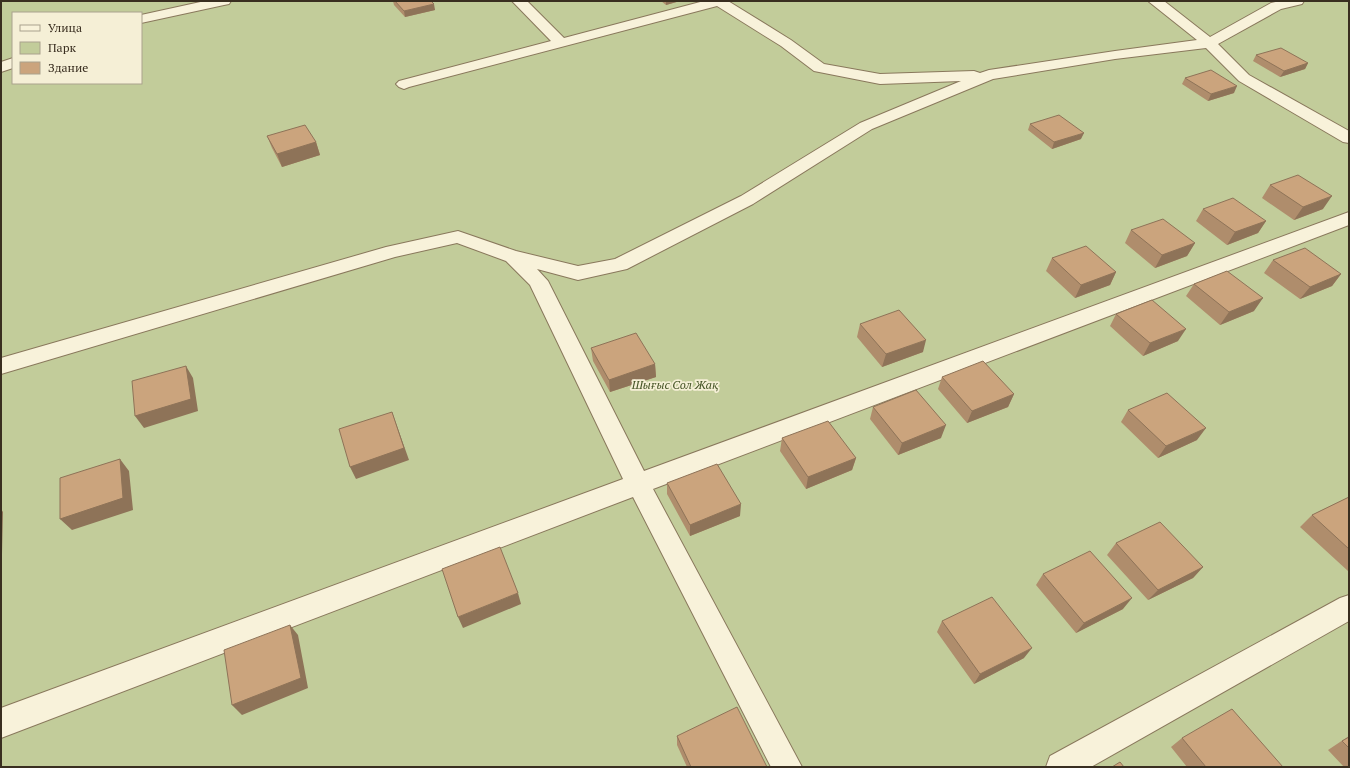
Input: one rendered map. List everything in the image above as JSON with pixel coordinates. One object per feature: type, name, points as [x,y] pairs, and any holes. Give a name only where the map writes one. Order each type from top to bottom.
[{"type":"street","points":[[142,19],[224,1]]},
{"type":"street","points":[[519,1],[561,43]]},
{"type":"street","points":[[404,84],[719,1],[786,43],[819,68],[880,80],[989,75],[1115,55],[1209,43],[1276,6],[1297,1]]},
{"type":"street","points":[[1155,1],[1209,43],[1244,78],[1349,138]]},
{"type":"street","points":[[1,67],[12,63]]},
{"type":"street","points":[[1,366],[393,251],[458,237],[512,256],[578,272],[620,264],[747,200],[866,126],[989,75]]},
{"type":"street","points":[[1,723],[1349,218]]},
{"type":"street","points":[[512,256],[538,281],[638,484],[787,767]]},
{"type":"street","points":[[1060,767],[1349,607]]},
{"type":"green space","name":"Шығыс Сол Жақ","points":[[1,1],[1349,1],[1349,767],[1,767]]},
{"type":"building","points":[[395,1],[431,1],[434,4],[404,11]]},
{"type":"building","points":[[1281,48],[1308,63],[1284,71],[1256,55]]},
{"type":"building","points":[[1211,70],[1237,86],[1211,94],[1185,78]]},
{"type":"building","points":[[1059,115],[1084,133],[1054,142],[1030,124]]},
{"type":"building","points":[[305,125],[316,142],[277,154],[267,136]]},
{"type":"building","points":[[1298,175],[1332,196],[1303,207],[1270,185]]},
{"type":"building","points":[[1233,198],[1266,221],[1235,232],[1203,209]]},
{"type":"building","points":[[1163,219],[1195,243],[1162,255],[1131,230]]},
{"type":"building","points":[[1086,246],[1116,272],[1081,285],[1052,258]]},
{"type":"building","points":[[1305,248],[1341,274],[1310,287],[1273,260]]},
{"type":"building","points":[[1227,271],[1263,298],[1229,312],[1194,284]]},
{"type":"building","points":[[1152,300],[1186,329],[1150,343],[1116,314]]},
{"type":"building","points":[[899,310],[926,340],[886,354],[860,324]]},
{"type":"building","points":[[636,333],[655,364],[609,380],[591,348]]},
{"type":"building","points":[[983,361],[1014,394],[972,411],[942,377]]},
{"type":"building","points":[[186,366],[191,399],[135,416],[132,381]]},
{"type":"building","points":[[916,390],[946,425],[902,443],[873,407]]},
{"type":"building","points":[[1167,393],[1206,428],[1166,446],[1128,410]]},
{"type":"building","points":[[392,412],[404,448],[350,467],[339,429]]},
{"type":"building","points":[[828,421],[856,458],[808,477],[782,438]]},
{"type":"building","points":[[120,459],[123,498],[60,519],[60,478]]},
{"type":"building","points":[[717,464],[741,504],[690,525],[667,483]]},
{"type":"building","points":[[1349,497],[1349,549],[1312,515]]},
{"type":"building","points":[[1160,522],[1203,567],[1158,590],[1116,543]]},
{"type":"building","points":[[500,547],[518,593],[458,617],[442,569]]},
{"type":"building","points":[[1090,551],[1132,598],[1084,623],[1043,574]]},
{"type":"building","points":[[992,597],[1032,648],[980,674],[942,621]]},
{"type":"building","points":[[290,625],[301,678],[232,705],[224,650]]},
{"type":"building","points":[[737,707],[767,767],[691,767],[677,736]]},
{"type":"building","points":[[1232,709],[1283,767],[1206,767],[1182,738]]},
{"type":"building","points":[[1349,737],[1349,748],[1342,741]]},
{"type":"building","points":[[1120,762],[1124,767],[1112,767]]}]
